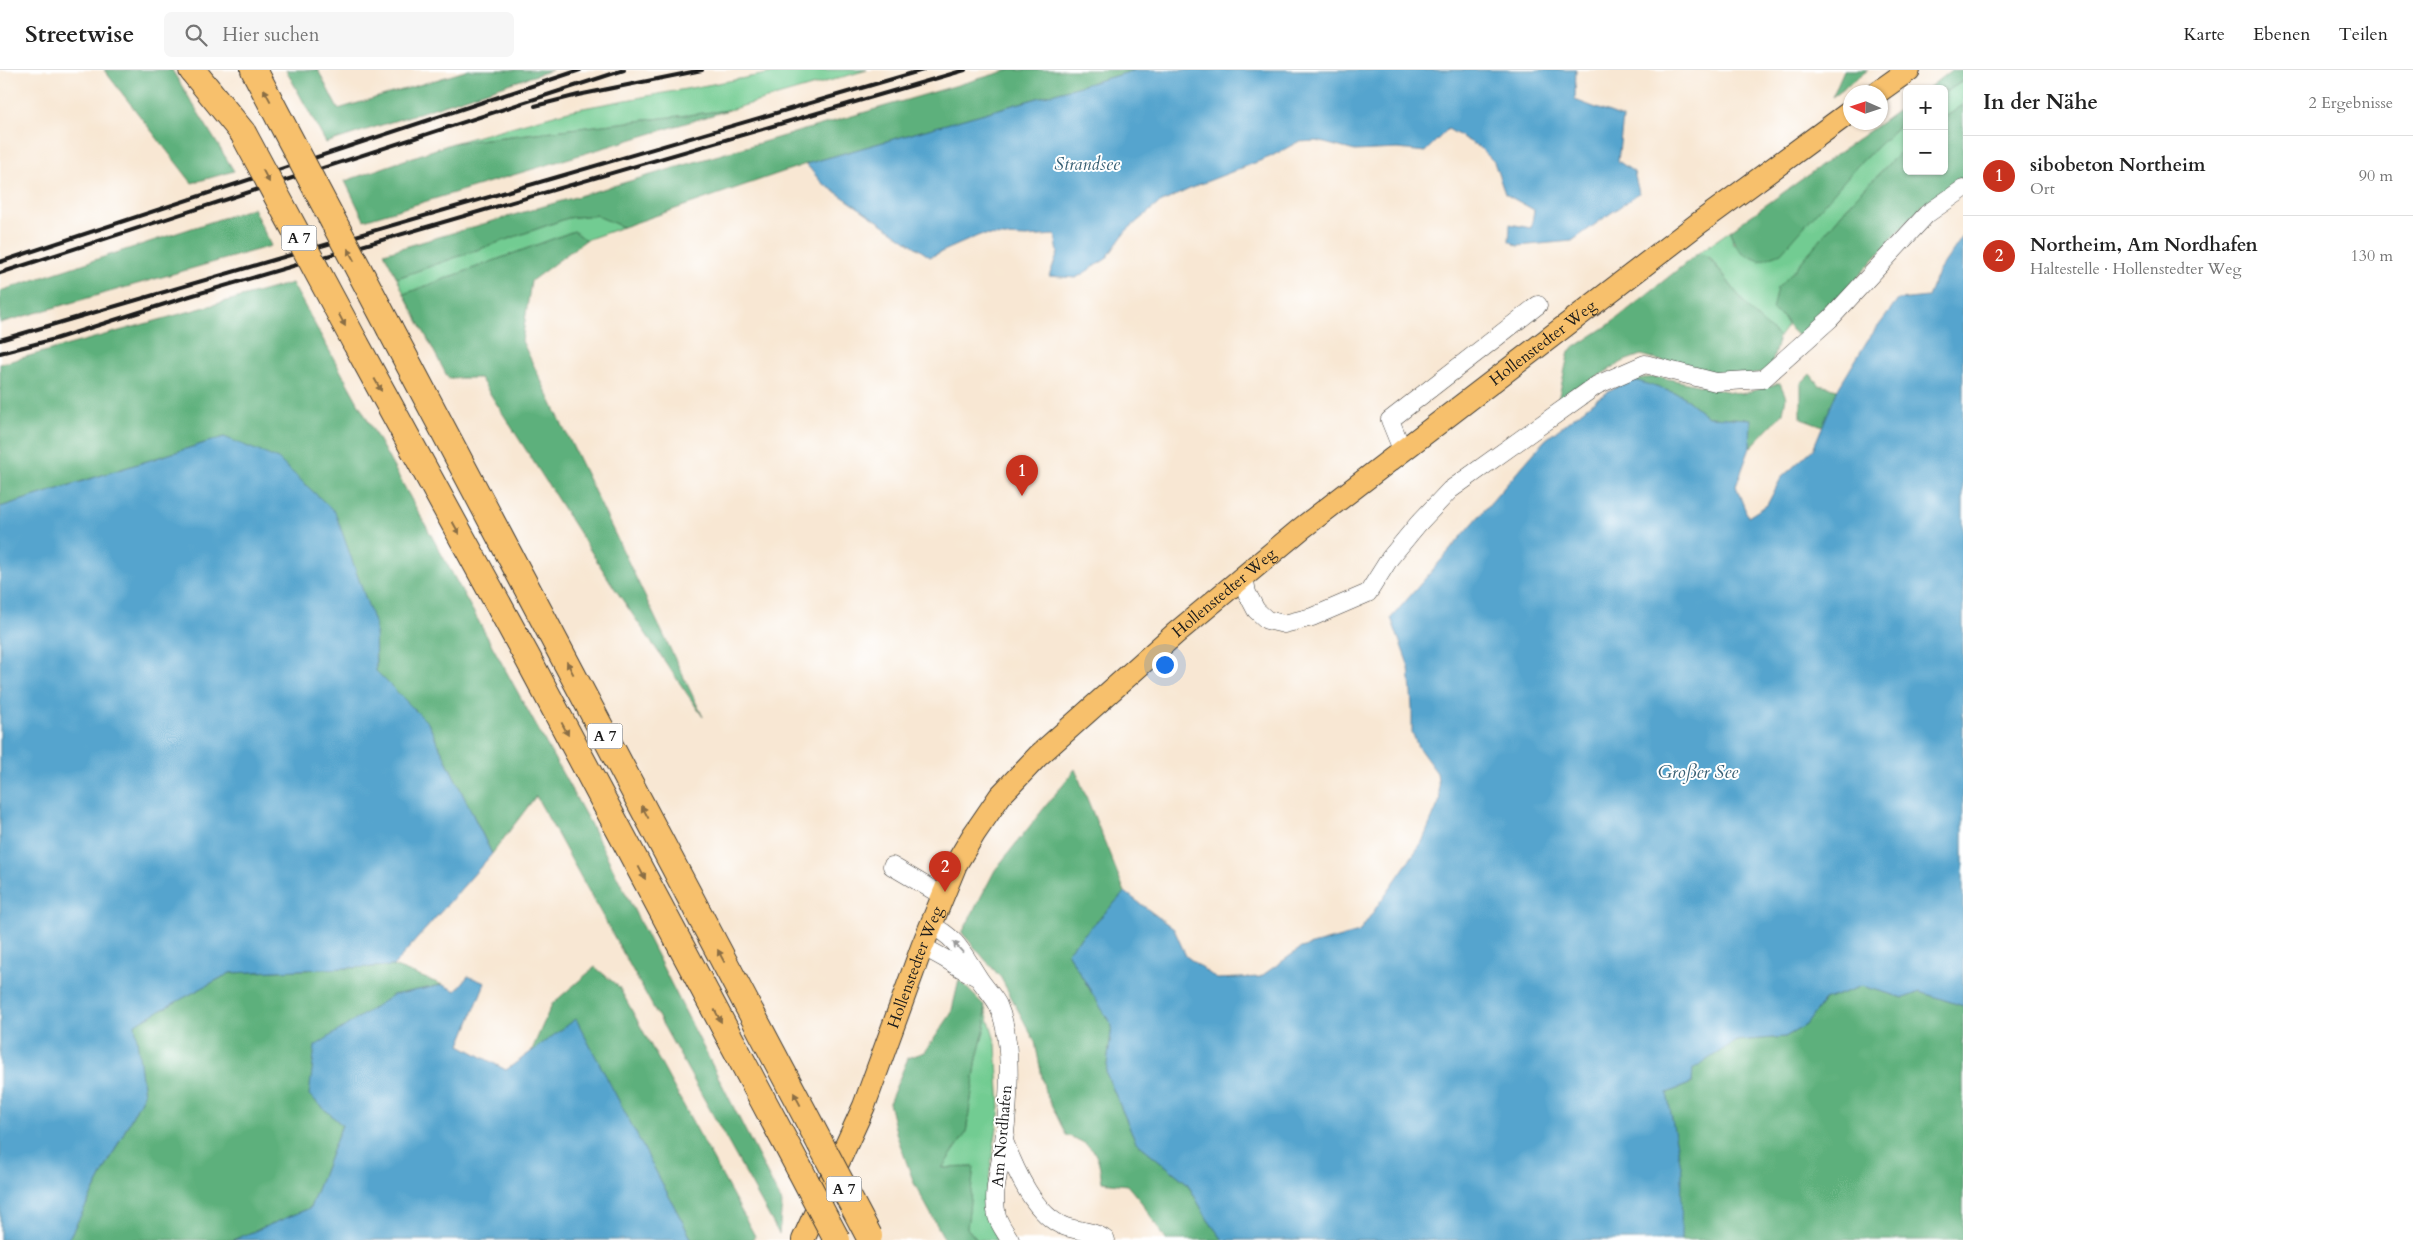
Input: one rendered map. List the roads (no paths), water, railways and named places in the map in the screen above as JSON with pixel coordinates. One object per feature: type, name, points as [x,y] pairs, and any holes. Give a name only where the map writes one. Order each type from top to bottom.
[{"type":"highway","points":[[192,70],[243,133]]},
{"type":"highway","name":"A 7","points":[[209,70],[526,655],[837,1240]]},
{"type":"highway","name":"A 7","points":[[254,70],[870,1238]]},
{"type":"main road","points":[[1888,85],[1908,70]]},
{"type":"main road","name":"Hollenstedter Weg","points":[[803,1240],[864,1106],[930,925],[956,864],[1000,796],[1038,756],[1244,576],[1699,223],[1843,117]]},
{"type":"street","points":[[1244,576],[1246,593],[1256,610],[1267,620],[1284,624],[1312,617],[1368,593],[1390,558],[1450,490],[1597,385],[1644,364],[1716,382],[1763,379],[1830,319],[1927,214],[1963,189]]},
{"type":"street","points":[[1402,452],[1390,420],[1538,305]]},
{"type":"street","points":[[892,866],[943,896]]},
{"type":"street","name":"Am Nordhafen","points":[[930,925],[945,932],[966,955],[977,977],[997,1004],[1006,1031],[1008,1093],[1004,1141],[996,1180],[997,1217],[1010,1240]]},
{"type":"street","name":"Am Nordhafen","points":[[922,948],[939,954],[959,969],[977,977]]},
{"type":"street","points":[[1004,1141],[1016,1171],[1044,1214],[1055,1222],[1106,1240]]},
{"type":"water","name":"Strandsee","points":[[1136,70],[1576,70],[1575,100],[1623,118],[1618,161],[1634,172],[1639,193],[1572,241],[1518,246],[1509,241],[1510,224],[1531,228],[1534,210],[1505,194],[1494,162],[1479,147],[1448,129],[1425,152],[1398,149],[1355,151],[1317,141],[1298,142],[1270,157],[1198,185],[1158,204],[1126,231],[1106,259],[1076,278],[1049,276],[1058,253],[1055,235],[1026,237],[980,235],[930,257],[821,182],[806,164]]},
{"type":"water","name":"Großer See","points":[[1963,236],[1963,1006],[1920,992],[1904,998],[1862,986],[1824,1000],[1806,1025],[1785,1037],[1736,1041],[1693,1069],[1692,1083],[1667,1093],[1682,1172],[1681,1240],[1223,1240],[1208,1220],[1187,1183],[1136,1142],[1106,1073],[1112,1026],[1067,952],[1125,892],[1174,929],[1186,956],[1217,979],[1260,977],[1301,948],[1359,932],[1422,842],[1440,800],[1437,773],[1418,747],[1412,732],[1409,667],[1391,618],[1545,440],[1598,398],[1631,379],[1681,395],[1708,417],[1751,419],[1750,448],[1736,486],[1748,517],[1767,505],[1781,478],[1813,449],[1838,389],[1867,341],[1898,300],[1928,297],[1938,272]]},
{"type":"water","points":[[224,437],[278,459],[335,512],[375,625],[376,671],[428,723],[492,854],[393,966],[230,973],[135,1024],[144,1094],[68,1240],[0,1240],[0,507]]},
{"type":"water","points":[[468,976],[485,983],[460,1045],[506,1070],[576,1019],[692,1240],[233,1240],[310,1208],[342,1125],[309,1095],[315,1046],[393,995],[443,985],[456,991]]},
{"type":"railway","points":[[0,262],[580,70]]},
{"type":"railway","points":[[0,273],[624,70]]},
{"type":"railway","points":[[535,106],[578,95],[702,70]]},
{"type":"railway","points":[[0,340],[923,70]]},
{"type":"railway","points":[[0,353],[55,339],[190,296],[965,70]]},
{"type":"place","name":"sibobeton Northeim","points":[[1022,496]]},
{"type":"place","name":"Northeim, Am Nordhafen","points":[[945,892]]}]
